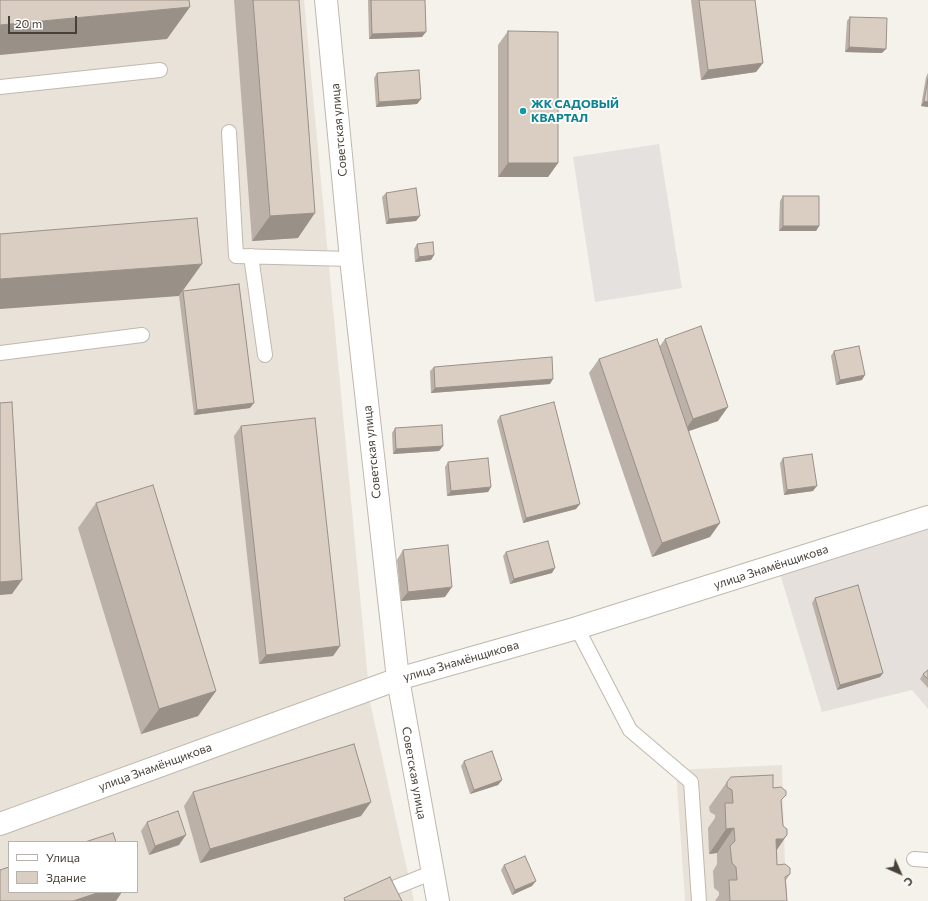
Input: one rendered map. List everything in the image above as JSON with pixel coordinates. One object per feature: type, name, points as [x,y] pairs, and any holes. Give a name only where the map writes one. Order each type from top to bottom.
[{"type":"street","name":"Советская улица","points":[[326,0],[351,259],[398,679],[438,901]]},
{"type":"street","name":"улица Знамёнщикова","points":[[0,824],[398,679],[577,628],[928,517]]},
{"type":"lane","points":[[0,87],[160,70]]},
{"type":"lane","points":[[229,132],[236,256],[351,259]]},
{"type":"lane","points":[[251,256],[265,355]]},
{"type":"lane","points":[[0,353],[142,336]]},
{"type":"lane","points":[[577,628],[630,730],[691,782],[699,901]]},
{"type":"lane","points":[[914,859],[928,860]]},
{"type":"lane","points":[[362,901],[432,873]]},
{"type":"shaded area","points":[[0,0],[304,0],[370,702],[414,901],[0,901]]},
{"type":"shaded area","points":[[659,144],[682,288],[595,302],[573,157]]},
{"type":"shaded area","points":[[928,529],[928,709],[912,690],[822,712],[780,574]]},
{"type":"shaded area","points":[[782,765],[786,901],[685,901],[676,770]]},
{"type":"building","points":[[0,0],[189,0],[190,7],[0,25]]},
{"type":"building","points":[[253,0],[299,0],[315,213],[270,216]]},
{"type":"building","points":[[371,0],[425,0],[426,32],[372,34]]},
{"type":"building","points":[[699,0],[755,0],[763,63],[708,70]]},
{"type":"building","points":[[850,17],[887,18],[886,49],[849,47]]},
{"type":"building","name":"ЖК САДОВЫЙ КВАРТАЛ","points":[[508,31],[558,32],[558,163],[508,163]]},
{"type":"building","points":[[419,70],[421,99],[379,102],[377,73]]},
{"type":"building","points":[[928,79],[928,102],[924,101]]},
{"type":"building","points":[[416,188],[420,216],[389,219],[386,193]]},
{"type":"building","points":[[783,196],[819,196],[819,226],[783,226]]},
{"type":"building","points":[[197,218],[202,264],[0,279],[0,234]]},
{"type":"building","points":[[433,242],[434,255],[419,257],[417,244]]},
{"type":"building","points":[[239,284],[254,403],[197,410],[183,291]]},
{"type":"building","points":[[701,326],[728,407],[693,419],[665,339]]},
{"type":"building","points":[[657,339],[720,523],[662,543],[599,359]]},
{"type":"building","points":[[859,346],[865,375],[840,380],[834,351]]},
{"type":"building","points":[[552,357],[553,379],[435,388],[434,367]]},
{"type":"building","points":[[12,402],[22,580],[0,582],[0,403]]},
{"type":"building","points":[[554,402],[580,504],[526,518],[500,416]]},
{"type":"building","points":[[315,418],[340,646],[266,655],[241,426]]},
{"type":"building","points":[[442,425],[443,446],[396,449],[395,428]]},
{"type":"building","points":[[812,454],[817,486],[787,490],[783,458]]},
{"type":"building","points":[[488,458],[491,487],[451,491],[448,462]]},
{"type":"building","points":[[153,485],[216,691],[159,709],[96,503]]},
{"type":"building","points":[[548,541],[555,568],[514,579],[506,552]]},
{"type":"building","points":[[448,545],[452,587],[408,592],[403,550]]},
{"type":"building","points":[[858,585],[883,673],[840,685],[815,598]]},
{"type":"building","points":[[928,670],[928,679],[923,674]]},
{"type":"building","points":[[354,744],[371,802],[210,849],[193,792]]},
{"type":"building","points":[[492,751],[502,780],[474,790],[464,761]]},
{"type":"building","points":[[773,775],[773,788],[781,787],[786,791],[786,795],[781,800],[783,826],[787,829],[787,835],[783,839],[776,839],[777,865],[785,864],[790,868],[790,874],[785,877],[787,901],[730,901],[729,880],[737,880],[736,867],[732,863],[730,846],[735,841],[734,828],[726,829],[725,803],[733,803],[732,790],[727,787],[727,782],[731,777]]},
{"type":"building","points":[[178,811],[186,835],[155,846],[147,822]]},
{"type":"building","points":[[113,833],[116,841],[88,841]]},
{"type":"building","points":[[525,856],[536,881],[515,890],[504,865]]},
{"type":"building","points":[[8,867],[8,893],[97,893],[73,901],[0,901],[0,870]]},
{"type":"building","points":[[390,877],[402,901],[345,901],[344,898]]},
{"type":"place","name":"ЖК САДОВЫЙ КВАРТАЛ","points":[[523,111]]}]
